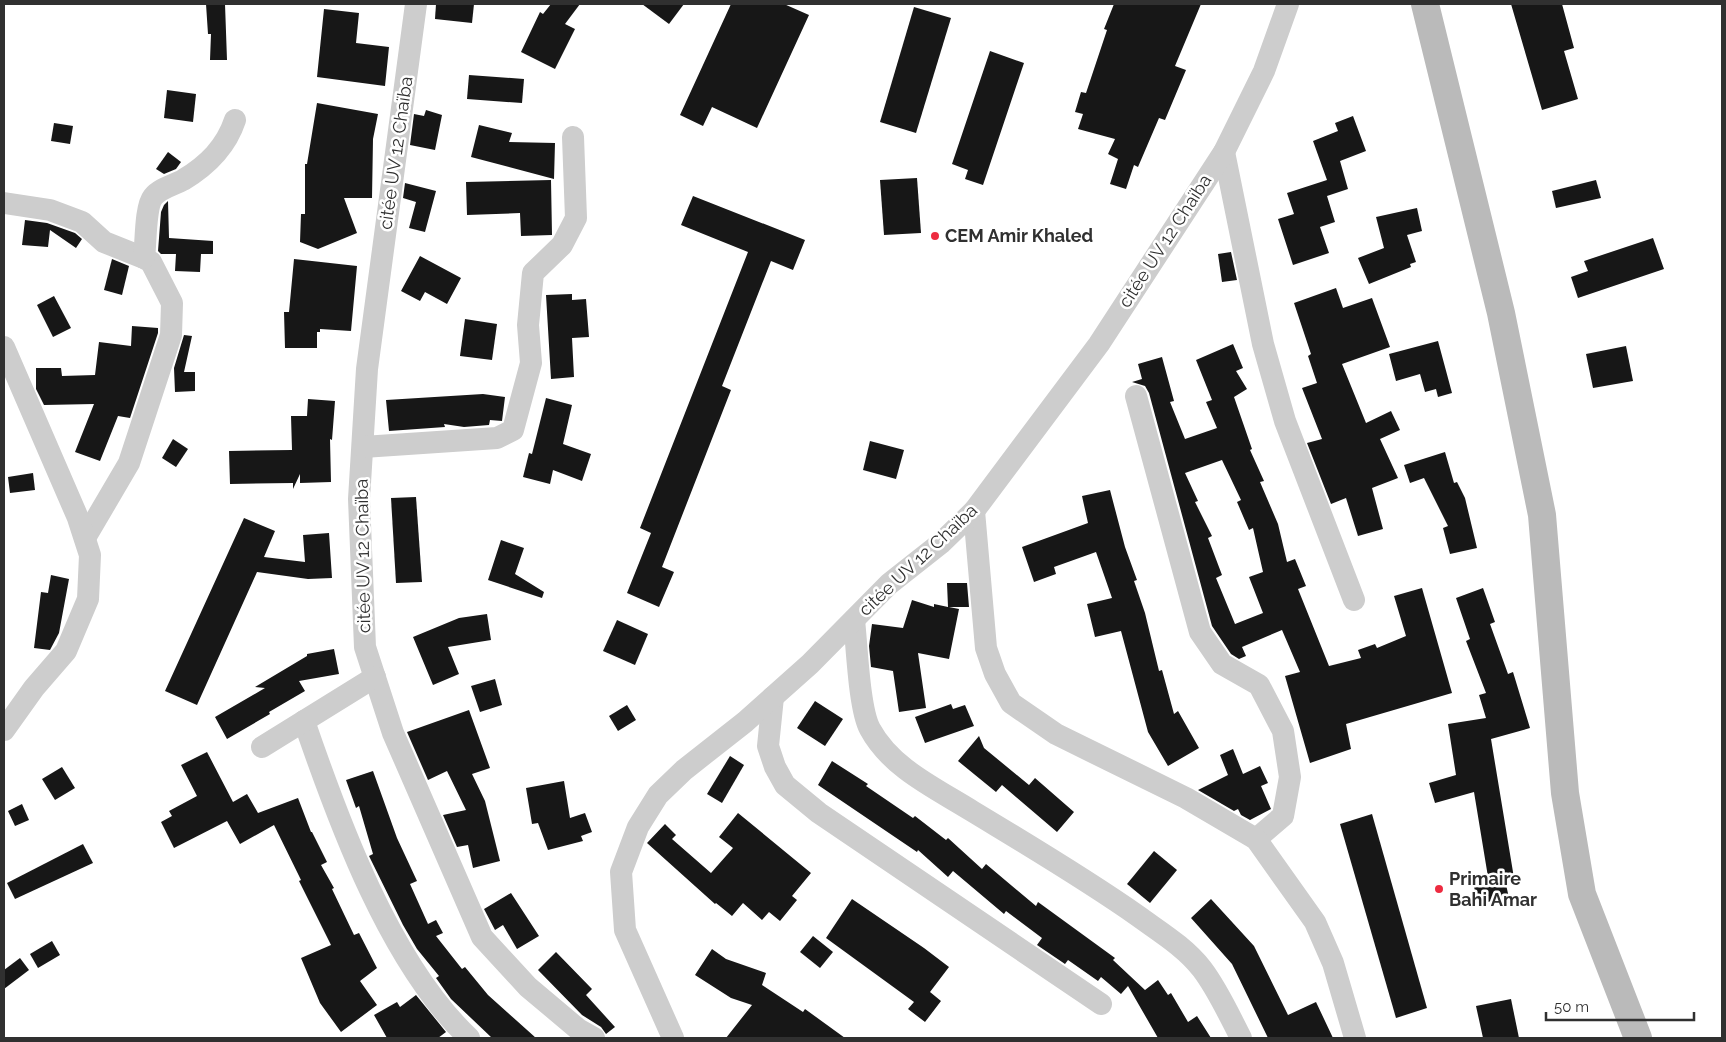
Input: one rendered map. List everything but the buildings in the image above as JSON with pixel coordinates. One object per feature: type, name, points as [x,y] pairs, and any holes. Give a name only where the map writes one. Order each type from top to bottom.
[{"type":"street","name":"citée UV 12 Chaïba","points":[[416,4],[367,369],[359,499],[365,647],[393,733],[482,937],[528,987],[578,1029],[594,1038]]},
{"type":"street","name":"citée UV 12 Chaïba","points":[[673,1038],[626,930],[620,872],[638,827],[658,795],[684,770],[774,697],[810,664],[889,584],[941,543],[974,511],[1099,344],[1224,152],[1264,70],[1288,4]]},
{"type":"street","points":[[1425,4],[1501,313],[1542,516],[1565,793],[1582,894],[1638,1038]]},
{"type":"street","points":[[144,258],[149,207],[153,197],[184,179],[215,156],[229,137],[234,120]]},
{"type":"street","points":[[363,446],[497,438],[513,430],[531,363],[528,325],[533,273],[562,245],[576,218],[574,137]]},
{"type":"street","points":[[1224,152],[1262,344],[1285,421],[1354,600]]},
{"type":"street","points":[[4,203],[50,210],[82,222],[104,242],[152,262],[172,303],[170,335],[129,463],[85,538]]},
{"type":"street","points":[[4,347],[85,538],[90,555],[88,598],[66,651],[34,688],[4,730]]},
{"type":"street","points":[[1136,396],[1200,632],[1222,664],[1259,685],[1283,731],[1290,777],[1283,816],[1256,839]]},
{"type":"street","points":[[974,511],[986,648],[995,674],[1011,703],[1056,734],[1186,798],[1256,839],[1315,922],[1333,963],[1354,1038]]},
{"type":"street","points":[[854,620],[868,727],[880,746],[897,762],[928,784],[1086,879],[1177,944],[1202,969],[1241,1038]]},
{"type":"street","points":[[262,747],[375,677]]},
{"type":"street","points":[[774,697],[768,746],[785,785],[819,813],[1101,1004]]},
{"type":"street","points":[[304,721],[326,783],[378,906],[405,954],[429,990],[469,1038]]},
{"type":"place","name":"CEM Amir Khaled","points":[[935,236]]},
{"type":"place","name":"Primaire Bahi Amar","points":[[1439,889]]}]
